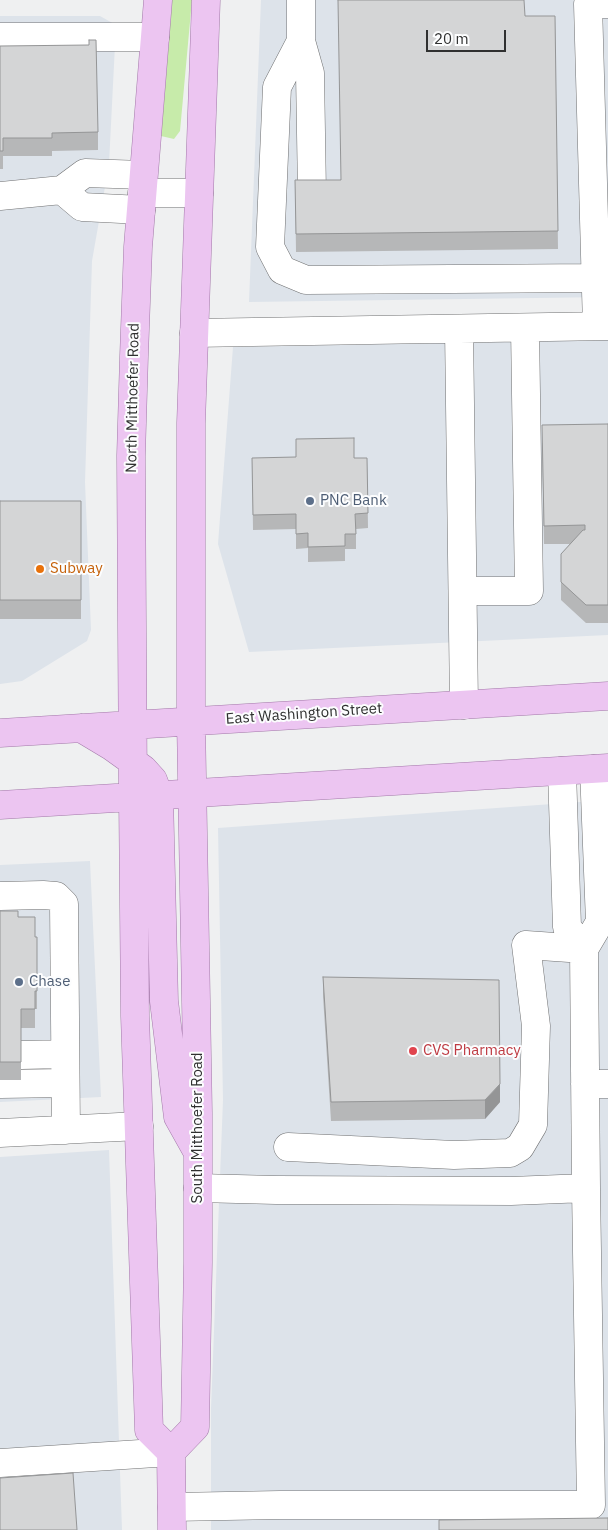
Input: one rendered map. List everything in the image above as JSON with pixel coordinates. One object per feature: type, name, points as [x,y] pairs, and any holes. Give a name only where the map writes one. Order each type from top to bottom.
[{"type":"main road","name":"North Mitthoefer Road","points":[[132,761],[131,456],[134,356],[142,193],[158,0]]},
{"type":"main road","points":[[193,794],[191,722],[191,423],[206,0]]},
{"type":"main road","name":"East Washington Street","points":[[0,733],[608,696]]},
{"type":"main road","points":[[80,728],[132,761],[153,780],[146,796],[135,1016],[149,1430],[171,1452],[172,1519]]},
{"type":"main road","points":[[0,805],[601,768]]},
{"type":"main road","name":"South Mitthoefer Road","points":[[171,1452],[196,1427],[198,1152],[193,794]]},
{"type":"main road","points":[[146,796],[164,1001],[178,1117],[198,1152]]},
{"type":"lane","points":[[302,0],[302,41],[310,73],[312,194]]},
{"type":"lane","points":[[194,334],[602,326],[597,278],[602,245],[591,3]]},
{"type":"lane","points":[[0,37],[155,37]]},
{"type":"lane","points":[[302,41],[277,87],[270,246],[282,270],[306,280],[597,278]]},
{"type":"lane","points":[[0,196],[62,190],[85,173],[142,193]]},
{"type":"lane","points":[[62,190],[82,207],[142,193],[199,194]]},
{"type":"lane","points":[[462,591],[529,591],[525,328]]},
{"type":"lane","points":[[459,329],[464,704]]},
{"type":"lane","points":[[584,949],[600,922],[601,768]]},
{"type":"lane","points":[[172,1519],[280,1505],[599,1505],[586,1188],[596,1084],[584,949],[568,927],[562,771]]},
{"type":"lane","points":[[0,896],[43,894],[56,896],[64,904],[66,1130]]},
{"type":"lane","points":[[288,1147],[454,1155],[510,1153],[520,1147],[533,1125],[536,1026],[526,945],[584,949]]},
{"type":"lane","points":[[21,1055],[65,1054]]},
{"type":"lane","points":[[0,1084],[65,1083]]},
{"type":"lane","points":[[0,1133],[139,1126]]},
{"type":"lane","points":[[520,1147],[524,1191]]},
{"type":"lane","points":[[198,1188],[524,1191],[586,1188]]},
{"type":"lane","points":[[0,1463],[171,1452]]},
{"type":"shaded area","points":[[261,0],[608,0],[608,297],[249,302]]},
{"type":"shaded area","points":[[0,16],[100,16],[116,25],[109,164],[92,261],[85,482],[91,630],[87,641],[22,681],[0,684]]},
{"type":"shaded area","points":[[608,340],[608,635],[249,652],[218,544],[233,347]]},
{"type":"shaded area","points":[[608,800],[608,1530],[211,1530],[211,1408],[223,1100],[218,828]]},
{"type":"shaded area","points":[[90,861],[101,1097],[0,1102],[0,865]]},
{"type":"shaded area","points":[[109,1150],[122,1530],[0,1530],[0,1157]]},
{"type":"green space","points":[[172,0],[192,0],[180,131],[174,139],[161,136]]},
{"type":"building","points":[[338,0],[524,0],[525,16],[555,16],[558,231],[296,234],[295,180],[341,180]]},
{"type":"building","points":[[89,40],[96,40],[98,132],[52,133],[52,138],[3,138],[3,151],[0,151],[0,46],[89,45]]},
{"type":"building","points":[[608,424],[608,605],[586,605],[561,582],[561,554],[585,530],[585,525],[544,526],[542,425]]},
{"type":"building","name":"PNC Bank","points":[[354,438],[354,458],[367,458],[368,513],[355,514],[356,534],[345,534],[345,546],[308,547],[308,533],[296,534],[296,514],[253,515],[252,458],[296,457],[296,439]]},
{"type":"building","name":"Subway","points":[[0,501],[81,501],[81,600],[0,600]]},
{"type":"building","name":"Chase","points":[[0,911],[18,911],[18,917],[35,917],[37,991],[35,991],[35,1009],[21,1009],[21,1062],[0,1062]]},
{"type":"building","name":"CVS Pharmacy","points":[[323,977],[499,980],[500,1084],[485,1100],[331,1102]]},
{"type":"building","points":[[73,1473],[77,1530],[0,1530],[0,1478]]},
{"type":"building","points":[[608,1518],[608,1530],[439,1530],[439,1520]]},
{"type":"place","name":"PNC Bank","points":[[310,501]]},
{"type":"place","name":"Subway","points":[[40,569]]},
{"type":"place","name":"Chase","points":[[19,982]]},
{"type":"place","name":"CVS Pharmacy","points":[[413,1051]]}]
